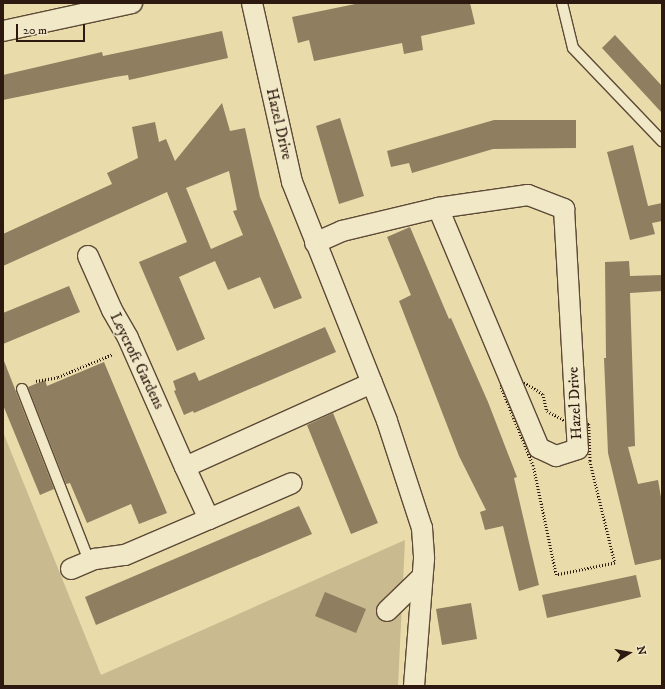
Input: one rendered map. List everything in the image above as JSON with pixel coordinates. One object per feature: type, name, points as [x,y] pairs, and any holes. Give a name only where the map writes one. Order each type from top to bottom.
[{"type":"street","points":[[3,31],[132,3]]},
{"type":"street","name":"Hazel Drive","points":[[252,3],[292,182],[372,383],[422,528],[422,577],[414,686]]},
{"type":"street","name":"Hazel Drive","points":[[315,243],[342,231],[438,208],[528,195],[564,209],[578,449],[556,456],[539,448],[438,208]]},
{"type":"street","name":"Leycroft Gardens","points":[[88,256],[112,310],[132,345],[209,519]]},
{"type":"street","points":[[185,467],[372,383]]},
{"type":"street","points":[[71,569],[89,561],[125,555],[292,483]]},
{"type":"street","points":[[387,611],[422,577]]},
{"type":"lane","points":[[562,3],[573,48],[662,141]]},
{"type":"lane","points":[[25,386],[89,561]]},
{"type":"path","points":[[25,386],[44,378],[58,377],[132,345]]},
{"type":"shaded area","points":[[3,432],[101,675],[405,540],[398,686],[3,686]]},
{"type":"building","points":[[360,3],[470,3],[475,24],[421,36],[423,50],[404,54],[402,43],[314,61],[309,40],[298,43],[292,17]]},
{"type":"building","points":[[222,31],[228,58],[129,80],[128,75],[115,77],[3,100],[3,75],[102,52],[103,56]]},
{"type":"building","points":[[615,35],[662,86],[662,113],[602,48]]},
{"type":"building","points":[[222,103],[230,131],[245,128],[260,197],[302,298],[274,309],[260,277],[228,290],[215,261],[179,277],[205,339],[177,351],[139,262],[187,242],[167,192],[3,266],[3,234],[112,184],[107,173],[138,158],[132,127],[155,122],[159,142],[166,139],[175,161]],"holes":[[[229,171],[237,210],[233,211],[243,235],[211,249],[186,188]]]},
{"type":"building","points":[[340,118],[364,196],[339,204],[316,126]]},
{"type":"building","points":[[494,120],[576,120],[576,148],[493,149],[412,173],[409,163],[391,167],[387,151]]},
{"type":"building","points":[[633,145],[648,206],[662,203],[662,221],[652,223],[655,234],[630,240],[607,152]]},
{"type":"building","points":[[410,227],[449,319],[451,318],[488,402],[517,477],[514,478],[539,585],[519,591],[503,526],[485,530],[480,512],[486,510],[459,456],[399,301],[411,295],[387,237]]},
{"type":"building","points":[[629,261],[630,276],[662,275],[662,291],[630,293],[635,446],[628,447],[638,484],[658,480],[662,503],[662,559],[635,565],[608,453],[604,358],[606,358],[605,262]]},
{"type":"building","points":[[69,286],[80,312],[3,344],[3,313]]},
{"type":"building","points":[[325,327],[336,352],[194,413],[193,411],[184,415],[174,391],[176,390],[173,381],[195,372],[199,381]]},
{"type":"building","points":[[4,361],[54,489],[40,495],[3,405]]},
{"type":"building","points":[[104,362],[167,513],[139,524],[131,504],[87,523],[70,483],[66,484],[28,387],[45,380],[47,386]]},
{"type":"building","points":[[333,413],[378,523],[351,534],[307,425]]},
{"type":"building","points":[[299,506],[312,534],[96,625],[85,597]]},
{"type":"building","points":[[636,575],[641,597],[547,618],[542,595]]},
{"type":"building","points":[[325,592],[366,609],[356,633],[315,616]]},
{"type":"building","points":[[471,603],[477,639],[442,645],[436,609]]}]
